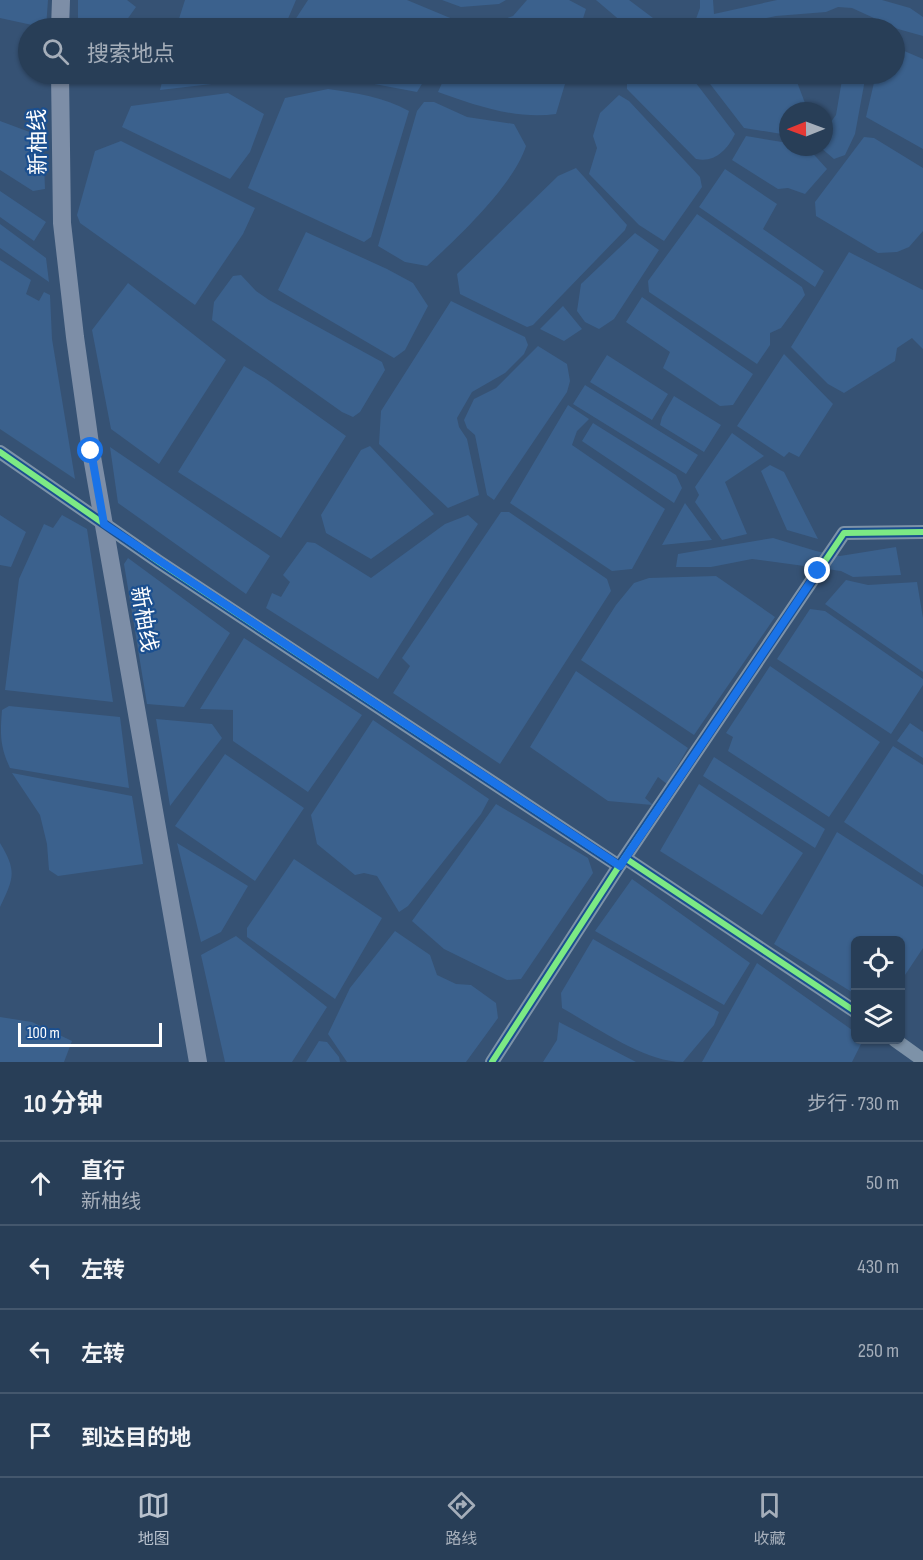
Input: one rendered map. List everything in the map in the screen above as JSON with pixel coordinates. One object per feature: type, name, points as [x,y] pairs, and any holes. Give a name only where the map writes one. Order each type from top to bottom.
[{"type":"main road","points":[[60,18],[61,0]]},
{"type":"main road","name":"新柚线","points":[[60,84],[62,223],[75,337],[104,524],[198,1062]]},
{"type":"street","points":[[0,452],[104,524],[851,1009]]},
{"type":"street","points":[[492,1062],[622,862],[844,533],[923,532]]},
{"type":"street","points":[[901,1044],[923,1059]]},
{"type":"water","points":[[0,0],[48,0],[47,18],[18,18],[18,22],[0,18]]},
{"type":"water","points":[[78,0],[127,0],[136,7],[128,18],[78,18]]},
{"type":"water","points":[[185,0],[296,0],[288,18],[179,18]]},
{"type":"water","points":[[308,0],[407,0],[450,18],[296,18]]},
{"type":"water","points":[[442,0],[506,0],[499,4],[461,7]]},
{"type":"water","points":[[527,0],[569,0],[586,9],[583,18],[508,18],[513,16]]},
{"type":"water","points":[[596,0],[629,0],[653,18],[617,18]]},
{"type":"water","points":[[700,0],[713,0],[714,14],[777,0],[882,0],[910,8],[923,17],[923,36],[905,31],[905,18],[874,18],[852,8],[838,7],[826,12],[696,18]]},
{"type":"water","points":[[905,51],[923,59],[923,149],[866,117],[874,84],[905,84]]},
{"type":"water","points":[[162,84],[212,84],[160,90]]},
{"type":"water","points":[[374,84],[422,84],[417,92]]},
{"type":"water","points":[[442,84],[565,84],[556,114],[541,115],[496,110],[438,92]]},
{"type":"water","points":[[627,84],[697,84],[735,134],[720,154],[709,159],[696,159],[627,89]]},
{"type":"water","points":[[710,84],[798,84],[805,102],[779,102],[779,134],[744,128]]},
{"type":"water","points":[[841,84],[864,84],[855,134],[845,155],[834,159],[830,156],[833,156],[833,119],[836,115]]},
{"type":"water","points":[[328,89],[380,99],[409,111],[371,237],[364,242],[248,188],[285,98]]},
{"type":"water","points":[[228,93],[264,114],[250,152],[230,179],[122,127],[131,106]]},
{"type":"water","points":[[619,95],[629,101],[700,177],[702,187],[664,241],[639,225],[589,174],[597,148],[593,136],[600,113]]},
{"type":"water","points":[[424,102],[434,102],[467,117],[514,124],[526,146],[509,178],[497,194],[469,226],[427,266],[405,262],[378,246],[417,111]]},
{"type":"water","points":[[0,121],[43,137],[45,189],[33,191],[0,170]]},
{"type":"water","points":[[746,136],[779,142],[779,156],[815,156],[827,169],[805,194],[788,188],[778,189],[732,160]]},
{"type":"water","points":[[864,137],[874,138],[923,168],[923,231],[909,247],[897,252],[878,253],[816,216],[815,202]]},
{"type":"water","points":[[121,141],[255,208],[243,234],[195,305],[80,223],[77,215],[95,151]]},
{"type":"water","points":[[576,168],[627,225],[625,230],[533,325],[527,327],[460,294],[457,274],[558,176]]},
{"type":"water","points":[[725,169],[777,204],[763,229],[824,271],[815,287],[699,207]]},
{"type":"water","points":[[0,191],[46,222],[34,241],[0,217]]},
{"type":"water","points":[[697,214],[802,287],[805,295],[781,328],[770,333],[770,345],[757,364],[649,292],[648,281]]},
{"type":"water","points":[[0,224],[46,258],[49,282],[0,248]]},
{"type":"water","points":[[306,232],[413,283],[428,306],[405,350],[394,358],[278,290]]},
{"type":"water","points":[[635,233],[659,250],[614,319],[599,329],[585,322],[577,311],[581,284]]},
{"type":"water","points":[[849,252],[923,290],[923,349],[912,338],[897,348],[895,361],[844,393],[828,384],[791,347]]},
{"type":"water","points":[[0,260],[31,280],[26,294],[39,301],[44,292],[50,295],[52,339],[75,479],[0,429]]},
{"type":"water","points":[[241,275],[256,291],[269,300],[382,362],[385,370],[360,412],[353,417],[342,412],[212,320],[214,302],[233,276]]},
{"type":"water","points":[[128,283],[226,360],[159,464],[111,429],[92,330]]},
{"type":"water","points":[[642,297],[753,374],[733,405],[720,406],[663,368],[670,352],[626,322]]},
{"type":"water","points":[[451,301],[525,337],[528,345],[524,354],[505,373],[472,392],[457,418],[459,427],[467,439],[479,495],[448,508],[379,444],[381,411]]},
{"type":"water","points":[[563,306],[582,329],[564,341],[540,329]]},
{"type":"water","points":[[538,346],[567,364],[570,381],[567,392],[494,500],[487,495],[475,435],[467,428],[464,420],[474,399],[496,388]]},
{"type":"water","points":[[784,354],[833,404],[799,457],[789,452],[784,457],[737,426]]},
{"type":"water","points":[[607,355],[668,394],[652,420],[590,382]]},
{"type":"water","points":[[244,366],[346,436],[281,538],[178,472]]},
{"type":"water","points":[[585,385],[698,455],[686,474],[573,404]]},
{"type":"water","points":[[674,396],[721,425],[704,452],[660,425]]},
{"type":"water","points":[[568,405],[589,419],[577,431],[572,445],[665,509],[632,569],[612,571],[510,503]]},
{"type":"water","points":[[593,423],[676,475],[682,488],[674,503],[582,441]]},
{"type":"water","points":[[732,433],[764,456],[725,482],[747,534],[722,540],[695,502],[699,495],[695,487]]},
{"type":"water","points":[[370,446],[434,514],[371,559],[326,533],[321,515],[361,450]]},
{"type":"water","points":[[110,447],[270,556],[246,594],[118,503]]},
{"type":"water","points":[[770,465],[784,472],[818,539],[787,530],[761,471]]},
{"type":"water","points":[[685,503],[712,540],[662,545]]},
{"type":"water","points":[[501,512],[509,512],[607,579],[611,591],[500,764],[393,693],[410,666],[402,658]]},
{"type":"water","points":[[0,515],[26,532],[11,567],[0,565]]},
{"type":"water","points":[[62,515],[87,529],[113,702],[5,690],[19,579],[44,524],[53,528]]},
{"type":"water","points":[[468,515],[478,524],[378,679],[266,608],[272,593],[281,597],[290,582],[283,575],[307,542],[315,543],[371,578],[445,524]]},
{"type":"water","points":[[773,538],[840,556],[896,547],[901,575],[853,577],[841,571],[752,559],[711,567],[676,567],[678,554]]},
{"type":"water","points":[[128,558],[230,633],[184,707],[147,704],[124,564]]},
{"type":"water","points":[[716,576],[775,617],[694,735],[581,660],[616,605],[634,583],[649,578]]},
{"type":"water","points":[[846,580],[868,585],[917,582],[923,618],[923,672],[825,604]]},
{"type":"water","points":[[810,609],[825,611],[923,679],[923,685],[891,734],[777,659]]},
{"type":"water","points":[[244,638],[362,715],[308,792],[233,741],[233,710],[200,709]]},
{"type":"water","points":[[770,666],[880,742],[829,817],[728,751],[733,737],[726,733]]},
{"type":"water","points":[[576,671],[688,748],[667,784],[658,777],[645,798],[653,805],[608,801],[530,747]]},
{"type":"water","points":[[9,706],[120,717],[129,788],[10,768],[4,753],[1,734],[2,710]]},
{"type":"water","points":[[156,719],[212,724],[222,738],[170,806]]},
{"type":"water","points":[[373,720],[489,799],[481,814],[408,906],[399,912],[377,876],[364,873],[355,875],[317,844],[311,815]]},
{"type":"water","points":[[910,723],[923,732],[923,758],[897,741]]},
{"type":"water","points":[[893,746],[923,765],[923,875],[844,822]]},
{"type":"water","points":[[225,754],[304,808],[255,881],[175,826]]},
{"type":"water","points":[[714,757],[825,829],[815,848],[703,776]]},
{"type":"water","points":[[12,773],[132,796],[143,864],[58,876],[49,870],[47,844],[40,815]]},
{"type":"water","points":[[699,784],[803,853],[762,915],[660,851]]},
{"type":"water","points":[[496,804],[588,858],[593,873],[521,979],[507,980],[444,949],[412,921]]},
{"type":"water","points":[[837,832],[923,887],[923,948],[905,975],[905,936],[851,936],[851,992],[774,944]]},
{"type":"water","points":[[0,843],[9,861],[12,875],[0,907]]},
{"type":"water","points":[[177,843],[248,886],[221,932],[201,942]]},
{"type":"water","points":[[294,859],[382,918],[335,999],[247,937],[247,928]]},
{"type":"water","points":[[632,879],[750,963],[724,1005],[595,931]]},
{"type":"water","points":[[395,931],[430,955],[437,975],[456,984],[471,985],[496,1003],[498,1018],[466,1062],[347,1062],[328,1034],[350,988]]},
{"type":"water","points":[[236,936],[327,1007],[292,1062],[225,1062],[201,955]]},
{"type":"water","points":[[593,939],[719,1012],[714,1025],[683,1062],[652,1056],[637,1050],[562,1008],[561,993]]},
{"type":"water","points":[[757,963],[851,1029],[851,1044],[861,1044],[852,1062],[702,1062]]},
{"type":"water","points":[[0,1017],[32,1022],[72,1041],[64,1062],[0,1062]]},
{"type":"water","points":[[559,1022],[636,1062],[543,1062],[557,1040]]},
{"type":"water","points":[[319,1041],[327,1042],[339,1057],[340,1062],[306,1062]]},
{"type":"cycle path","points":[[0,452],[159,562],[619,866],[492,1062]]},
{"type":"cycle path","points":[[619,866],[844,533],[923,532]]},
{"type":"cycle path","points":[[625,858],[851,1009]]},
{"type":"route","points":[[91,451],[104,524],[620,866],[818,571]]}]
